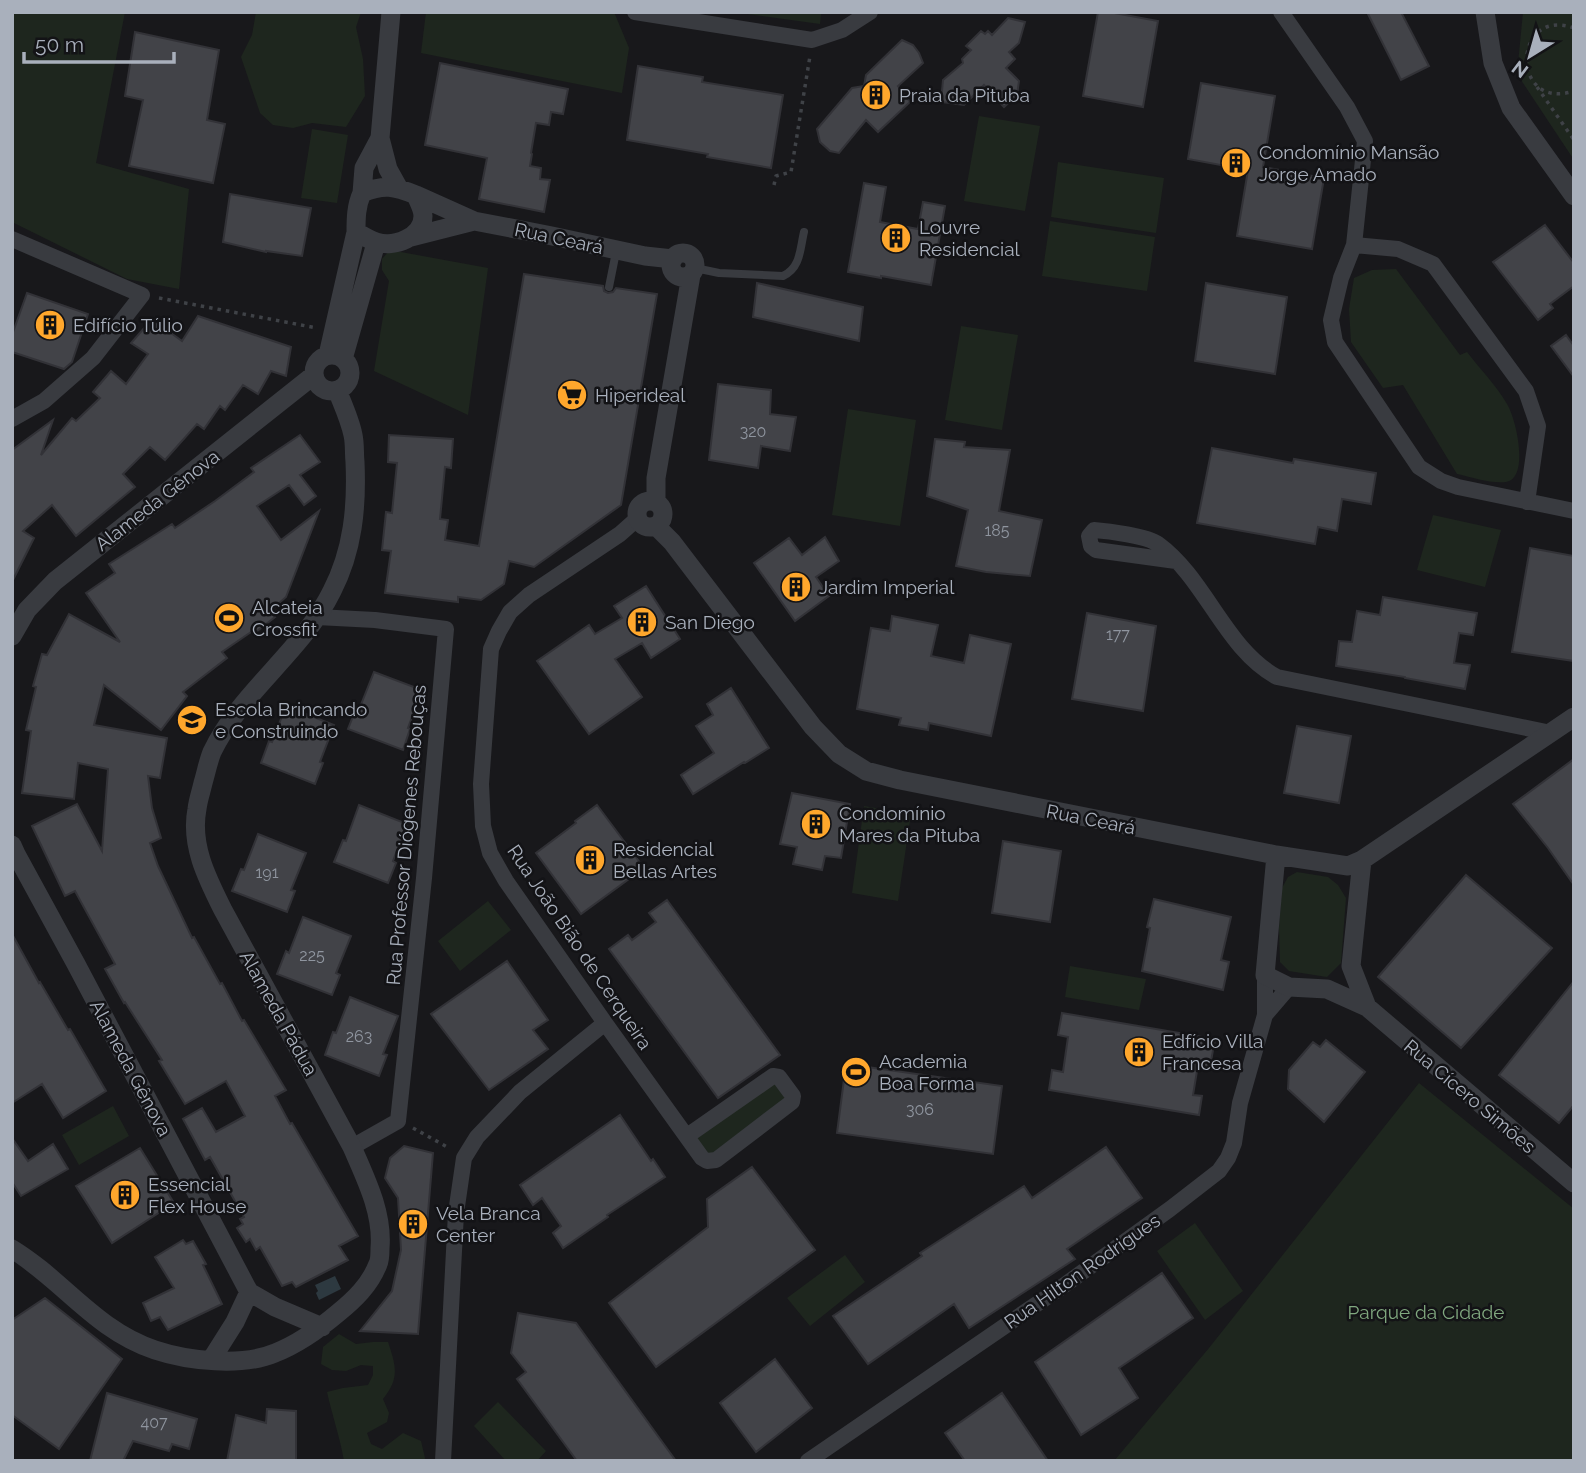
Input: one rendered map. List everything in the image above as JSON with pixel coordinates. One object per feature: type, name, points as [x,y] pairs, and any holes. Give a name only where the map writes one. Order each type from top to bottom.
[{"type":"street","points":[[356,232],[376,243],[390,243],[411,237],[422,225],[423,213],[388,169],[380,138],[391,12]]},
{"type":"street","points":[[635,12],[812,40],[842,30],[870,12]]},
{"type":"street","points":[[1282,12],[1347,107],[1365,141],[1354,245],[1341,278],[1331,320],[1335,342],[1419,467],[1441,481],[1458,487],[1574,510]]},
{"type":"street","points":[[1485,12],[1493,64],[1511,108],[1574,196]]},
{"type":"street","points":[[336,357],[333,331],[356,232],[364,168],[380,138]]},
{"type":"street","points":[[362,193],[385,187],[407,191]]},
{"type":"street","name":"Rua Ceará","points":[[407,191],[474,222],[645,256],[683,269]]},
{"type":"street","name":"Rua Ceará","points":[[411,237],[474,222]]},
{"type":"street","points":[[12,239],[142,295],[93,358],[44,401],[12,419]]},
{"type":"street","points":[[336,357],[376,243]]},
{"type":"street","points":[[1354,245],[1398,248],[1433,264],[1526,391],[1538,426],[1527,502]]},
{"type":"street","points":[[650,515],[687,300],[683,269]]},
{"type":"street","points":[[336,357],[349,367],[349,377],[345,385],[337,390],[327,391],[318,385],[314,375],[315,366],[320,359],[336,357]]},
{"type":"street","name":"Alameda Gênova","points":[[12,636],[27,610],[55,581],[314,375]]},
{"type":"street","name":"Alameda Pádua","points":[[12,1249],[30,1260],[115,1332],[157,1351],[211,1360],[244,1360],[273,1354],[322,1327],[360,1295],[379,1264],[381,1236],[369,1186],[352,1147],[204,872],[195,838],[196,810],[216,745],[248,698],[317,617],[346,558],[354,524],[356,490],[353,435],[337,390]]},
{"type":"street","name":"Rua Ceará","points":[[650,515],[813,727],[839,754],[866,771],[927,785],[1276,855],[1348,866],[1362,860],[1574,717]]},
{"type":"street","name":"Rua João Bião de Cerqueira","points":[[650,515],[529,595],[510,612],[499,631],[491,649],[481,783],[483,826],[490,853],[506,881],[702,1158],[707,1161],[716,1160],[792,1102],[793,1096],[779,1077],[773,1076],[687,1136]]},
{"type":"street","points":[[1176,561],[1249,657],[1263,670],[1277,677],[1551,733]]},
{"type":"street","name":"Rua Professor Diógenes Rebouças","points":[[317,617],[375,620],[446,629],[424,878],[398,1121]]},
{"type":"street","name":"Alameda Gênova","points":[[12,845],[249,1292]]},
{"type":"street","name":"Rua Hilton Rodrigues","points":[[808,1461],[1076,1277],[1219,1171],[1234,1143],[1240,1103],[1265,1015],[1265,975],[1276,855]]},
{"type":"street","name":"Rua Cícero Simões","points":[[1362,860],[1350,966],[1367,1007]]},
{"type":"street","points":[[1328,989],[1343,981],[1350,966]]},
{"type":"street","name":"Rua Cícero Simões","points":[[1265,975],[1289,986],[1328,989],[1367,1007],[1574,1183]]},
{"type":"street","name":"Rua Hilton Rodrigues","points":[[1265,1015],[1289,986]]},
{"type":"street","points":[[443,1461],[456,1213],[464,1158],[477,1137],[520,1092],[605,1023]]},
{"type":"street","points":[[352,1147],[398,1121]]},
{"type":"street","name":"Alameda Pádua","points":[[12,1235],[30,1260]]},
{"type":"street","points":[[211,1360],[235,1322],[249,1292],[275,1307],[322,1327]]},
{"type":"lane","points":[[683,269],[783,276],[791,272],[797,264],[804,232]]},
{"type":"lane","points":[[609,287],[617,250]]},
{"type":"path","points":[[1574,26],[1560,25],[1539,32],[1531,40],[1525,62],[1534,83],[1574,140]]},
{"type":"path","points":[[774,185],[776,176],[791,172],[812,40]]},
{"type":"path","points":[[1534,83],[1554,94],[1574,91]]},
{"type":"path","points":[[142,295],[333,331]]},
{"type":"path","points":[[398,1121],[437,1140],[464,1158]]},
{"type":"green space","points":[[12,12],[125,12],[96,163],[189,189],[179,289],[127,279],[12,222]]},
{"type":"green space","points":[[256,12],[361,12],[356,27],[363,59],[365,96],[346,127],[312,123],[293,128],[273,125],[260,113],[241,57],[252,35]]},
{"type":"green space","points":[[426,12],[614,12],[629,48],[622,93],[421,53]]},
{"type":"green space","points":[[732,12],[821,12],[820,24]]},
{"type":"green space","points":[[1523,12],[1574,12],[1574,160],[1517,74]]},
{"type":"green space","points":[[979,116],[1040,126],[1025,211],[964,201]]},
{"type":"green space","points":[[312,129],[348,135],[337,203],[301,198]]},
{"type":"green space","points":[[1058,162],[1164,178],[1156,233],[1051,217]]},
{"type":"green space","points":[[1050,221],[1155,237],[1147,291],[1042,276]]},
{"type":"green space","points":[[390,250],[488,268],[468,415],[374,371],[389,281],[382,270],[382,259]]},
{"type":"green space","points":[[1396,269],[1460,355],[1467,352],[1511,411],[1517,434],[1519,459],[1518,470],[1513,478],[1506,482],[1457,474],[1403,385],[1383,388],[1351,342],[1349,309],[1354,278],[1372,270]]},
{"type":"green space","points":[[961,326],[1018,335],[1002,430],[945,420]]},
{"type":"green space","points":[[848,409],[916,420],[900,526],[832,515]]},
{"type":"green space","points":[[1433,515],[1501,530],[1485,587],[1417,570]]},
{"type":"green space","points":[[864,806],[911,814],[898,901],[852,893]]},
{"type":"green space","points":[[1297,872],[1328,877],[1338,885],[1346,898],[1341,963],[1327,977],[1289,971],[1280,962],[1282,888],[1288,877]]},
{"type":"green space","points":[[488,901],[511,930],[460,971],[438,941]]},
{"type":"green space","points":[[1070,966],[1146,979],[1139,1010],[1065,997]]},
{"type":"green space","points":[[771,1076],[786,1098],[705,1159],[690,1136]]},
{"type":"green space","name":"Parque da Cidade","points":[[1419,1083],[1574,1209],[1574,1461],[1114,1461],[1209,1348]]},
{"type":"green space","points":[[113,1106],[129,1136],[79,1165],[62,1135]]},
{"type":"green space","points":[[1195,1223],[1243,1291],[1205,1320],[1157,1251]]},
{"type":"green space","points":[[845,1255],[865,1282],[810,1326],[787,1298]]},
{"type":"green space","points":[[339,1334],[356,1344],[388,1342],[395,1372],[392,1385],[383,1399],[389,1413],[387,1422],[367,1433],[371,1444],[382,1449],[403,1433],[421,1441],[424,1461],[344,1461],[327,1392],[368,1385],[373,1375],[373,1366],[361,1365],[346,1371],[332,1370],[321,1364],[323,1347]]},
{"type":"green space","points":[[498,1402],[546,1451],[537,1461],[506,1461],[474,1426]]},
{"type":"shaded area","points":[[335,1276],[341,1289],[319,1300],[315,1285]]},
{"type":"building","points":[[1098,12],[1158,21],[1143,107],[1083,96]]},
{"type":"building","points":[[1367,12],[1401,12],[1429,66],[1401,80]]},
{"type":"building","points":[[1008,18],[1025,22],[1019,43],[1009,52],[1015,59],[1006,68],[1019,81],[1017,95],[1004,107],[984,85],[964,105],[941,102],[943,80],[963,63],[962,59],[971,50],[966,46],[981,31],[985,34],[988,31],[992,35]]},
{"type":"building","points":[[135,32],[219,50],[207,120],[225,124],[213,183],[129,166],[143,100],[125,96]]},
{"type":"building","name":"Praia da Pituba","points":[[902,40],[913,45],[923,63],[898,86],[910,102],[878,132],[866,120],[839,153],[830,151],[820,142],[817,129],[852,88],[864,86],[866,75]]},
{"type":"building","points":[[440,63],[568,89],[563,114],[551,112],[549,125],[536,123],[530,166],[541,168],[540,179],[550,180],[544,212],[479,199],[487,158],[425,145]]},
{"type":"building","points":[[638,66],[703,77],[702,82],[783,95],[771,168],[627,140]]},
{"type":"building","name":"Condomínio Mansão Jorge Amado","points":[[1201,83],[1275,96],[1263,167],[1324,178],[1312,249],[1237,236],[1248,170],[1188,159]]},
{"type":"building","name":"Louvre Residencial","points":[[864,183],[886,187],[880,222],[918,229],[923,202],[945,206],[931,285],[848,272]]},
{"type":"building","points":[[230,194],[311,208],[302,256],[266,252],[223,242]]},
{"type":"building","points":[[1545,225],[1574,263],[1574,286],[1550,304],[1553,308],[1538,320],[1493,262]]},
{"type":"building","name":"Hiperideal","points":[[524,274],[603,286],[608,293],[616,288],[657,294],[621,505],[534,567],[509,561],[504,584],[481,600],[458,597],[458,602],[385,593],[391,551],[382,550],[386,512],[392,513],[397,463],[388,462],[389,435],[453,439],[451,468],[445,467],[440,519],[448,520],[445,540],[479,546]]},
{"type":"building","points":[[757,283],[863,307],[859,341],[753,317]]},
{"type":"building","points":[[1206,283],[1287,297],[1275,374],[1195,361]]},
{"type":"building","name":"Edifício Túlio","points":[[27,293],[88,314],[72,362],[64,369],[12,352],[12,335]]},
{"type":"building","points":[[198,316],[291,347],[286,376],[271,371],[258,394],[243,385],[225,410],[220,406],[204,429],[197,424],[165,460],[150,447],[123,474],[135,487],[76,536],[52,505],[23,531],[34,538],[12,582],[12,450],[53,420],[41,455],[72,418],[76,421],[100,398],[93,392],[111,371],[126,384],[148,354],[131,343],[152,319],[182,341]]},
{"type":"building","points":[[1566,335],[1574,346],[1574,377],[1551,346]]},
{"type":"building","points":[[718,384],[771,390],[770,414],[796,417],[790,451],[761,446],[758,468],[709,460]]},
{"type":"building","points":[[300,435],[320,462],[300,475],[316,496],[304,505],[289,485],[257,506],[281,540],[319,511],[286,597],[270,611],[275,617],[222,652],[227,658],[183,692],[187,696],[161,730],[104,685],[94,725],[167,738],[160,778],[148,776],[152,808],[161,838],[150,843],[158,866],[192,938],[194,937],[242,1021],[244,1020],[286,1090],[275,1096],[290,1124],[292,1123],[358,1236],[339,1246],[348,1260],[296,1287],[292,1282],[282,1286],[260,1247],[256,1250],[250,1239],[246,1242],[237,1228],[243,1224],[240,1219],[244,1217],[210,1157],[205,1160],[183,1119],[202,1108],[216,1132],[245,1116],[226,1081],[185,1104],[159,1061],[162,1060],[105,969],[115,964],[75,891],[65,896],[32,826],[77,804],[102,851],[108,769],[78,763],[74,799],[22,793],[31,731],[26,730],[36,687],[33,686],[42,654],[47,655],[69,614],[120,642],[86,593],[115,573],[109,564],[172,524],[175,528],[215,501],[254,472],[251,468]]},
{"type":"building","points":[[935,439],[965,442],[964,447],[1010,450],[999,511],[1042,520],[1030,576],[956,566],[968,510],[927,496]]},
{"type":"building","points":[[1212,448],[1293,463],[1294,459],[1376,473],[1371,504],[1342,499],[1337,531],[1318,527],[1315,544],[1197,523]]},
{"type":"building","name":"Jardim Imperial","points":[[825,537],[839,561],[816,577],[829,596],[795,621],[754,563],[789,538],[802,555]]},
{"type":"building","points":[[1530,548],[1574,556],[1574,661],[1512,652]]},
{"type":"building","points":[[646,586],[680,639],[651,658],[642,643],[615,659],[642,697],[589,734],[537,661],[589,625],[595,634],[622,618],[614,606]]},
{"type":"building","points":[[1383,597],[1477,613],[1473,635],[1459,633],[1454,663],[1470,665],[1465,689],[1336,666],[1339,641],[1352,642],[1357,611],[1380,615]]},
{"type":"building","points":[[1087,613],[1156,626],[1143,711],[1072,699]]},
{"type":"building","points":[[892,616],[938,625],[931,656],[964,663],[970,635],[1011,644],[991,736],[929,723],[928,730],[899,725],[901,718],[857,709],[871,628],[890,631]]},
{"type":"building","points":[[374,672],[422,690],[403,750],[348,729]]},
{"type":"building","points":[[731,688],[769,748],[693,794],[681,775],[714,753],[696,726],[713,715],[707,704]]},
{"type":"building","points":[[286,706],[334,725],[315,784],[261,763]]},
{"type":"building","points":[[1297,726],[1351,736],[1339,803],[1284,793]]},
{"type":"building","points":[[1574,759],[1574,885],[1513,804]]},
{"type":"building","name":"Condomínio Mares da Pituba","points":[[792,793],[850,804],[841,858],[825,856],[822,870],[793,864],[797,847],[780,844]]},
{"type":"building","points":[[359,805],[407,824],[388,883],[334,862],[343,840],[346,841]]},
{"type":"building","name":"Residencial Bellas Artes","points":[[597,805],[644,868],[581,914],[536,853]]},
{"type":"building","points":[[258,834],[306,853],[291,890],[295,891],[287,912],[232,891],[241,869],[244,870]]},
{"type":"building","points":[[1003,841],[1061,851],[1050,922],[992,913]]},
{"type":"building","points":[[1466,875],[1552,948],[1461,1048],[1378,977]]},
{"type":"building","points":[[1154,899],[1231,917],[1221,960],[1229,962],[1223,990],[1142,971],[1150,928],[1147,927]]},
{"type":"building","points":[[667,900],[780,1055],[718,1098],[609,949],[628,935],[632,940],[656,922],[649,913]]},
{"type":"building","points":[[303,917],[351,936],[336,973],[340,975],[332,995],[277,974],[286,951],[289,953]]},
{"type":"building","points":[[12,934],[106,1091],[63,1118],[42,1084],[12,1103]]},
{"type":"building","points":[[507,961],[548,1020],[533,1030],[548,1049],[489,1090],[431,1014]]},
{"type":"building","points":[[1574,981],[1574,1105],[1559,1123],[1499,1075]]},
{"type":"building","points":[[350,997],[398,1016],[383,1054],[387,1055],[379,1076],[325,1055]]},
{"type":"building","name":"Edfício Villa Francesa","points":[[1062,1013],[1215,1039],[1210,1067],[1198,1065],[1193,1095],[1202,1096],[1199,1115],[1049,1090],[1052,1070],[1063,1072],[1068,1037],[1058,1035]]},
{"type":"building","points":[[1326,1040],[1365,1072],[1324,1122],[1288,1089],[1289,1070],[1313,1042],[1320,1047]]},
{"type":"building","points":[[846,1064],[1002,1086],[993,1154],[837,1133]]},
{"type":"building","points":[[620,1115],[665,1177],[563,1248],[553,1233],[561,1226],[542,1198],[533,1205],[520,1185]]},
{"type":"building","points":[[12,1138],[28,1161],[53,1144],[68,1169],[21,1196],[12,1182]]},
{"type":"building","name":"Vela Branca Center","points":[[404,1146],[433,1153],[418,1334],[360,1331],[392,1291],[401,1250],[398,1198],[385,1178],[390,1158]]},
{"type":"building","points":[[1106,1147],[1142,1198],[1067,1249],[1075,1259],[969,1328],[954,1304],[868,1364],[833,1316],[922,1256],[920,1253],[1024,1186],[1032,1198]]},
{"type":"building","name":"Essencial Flex House","points":[[140,1148],[174,1203],[112,1243],[76,1186]]},
{"type":"building","points":[[752,1167],[815,1250],[656,1367],[609,1303],[708,1227],[707,1199]]},
{"type":"building","points":[[183,1240],[186,1244],[193,1241],[206,1264],[203,1265],[222,1304],[168,1330],[160,1317],[151,1321],[143,1303],[174,1288],[155,1257]]},
{"type":"building","points":[[1162,1273],[1193,1318],[1119,1368],[1138,1398],[1081,1435],[1035,1362]]},
{"type":"building","points":[[45,1298],[122,1359],[59,1449],[12,1415],[12,1320]]},
{"type":"building","points":[[518,1313],[576,1323],[676,1461],[577,1461],[517,1379],[526,1372],[511,1353]]},
{"type":"building","points":[[775,1359],[812,1408],[756,1452],[720,1403]]},
{"type":"building","points":[[107,1393],[197,1419],[189,1449],[172,1444],[169,1451],[133,1441],[123,1461],[90,1461]]},
{"type":"building","points":[[1002,1393],[1048,1461],[965,1461],[945,1433]]},
{"type":"building","points":[[267,1409],[296,1411],[296,1461],[227,1461],[236,1415],[266,1423]]},
{"type":"place","name":"Praia da Pituba","points":[[876,95]]},
{"type":"place","name":"Condomínio Mansão Jorge Amado","points":[[1236,163]]},
{"type":"place","name":"Louvre Residencial","points":[[896,238]]},
{"type":"place","name":"Edifício Túlio","points":[[50,325]]},
{"type":"place","name":"Hiperideal","points":[[572,395]]},
{"type":"place","name":"Jardim Imperial","points":[[796,587]]},
{"type":"place","name":"Alcateia Crossfit","points":[[229,618]]},
{"type":"place","name":"San Diego","points":[[642,622]]},
{"type":"place","name":"Escola Brincando e Construindo","points":[[192,720]]},
{"type":"place","name":"Condomínio Mares da Pituba","points":[[816,824]]},
{"type":"place","name":"Residencial Bellas Artes","points":[[590,860]]},
{"type":"place","name":"Edfício Villa Francesa","points":[[1139,1052]]},
{"type":"place","name":"Academia Boa Forma","points":[[856,1072]]},
{"type":"place","name":"Essencial Flex House","points":[[125,1195]]},
{"type":"place","name":"Vela Branca Center","points":[[413,1224]]}]
